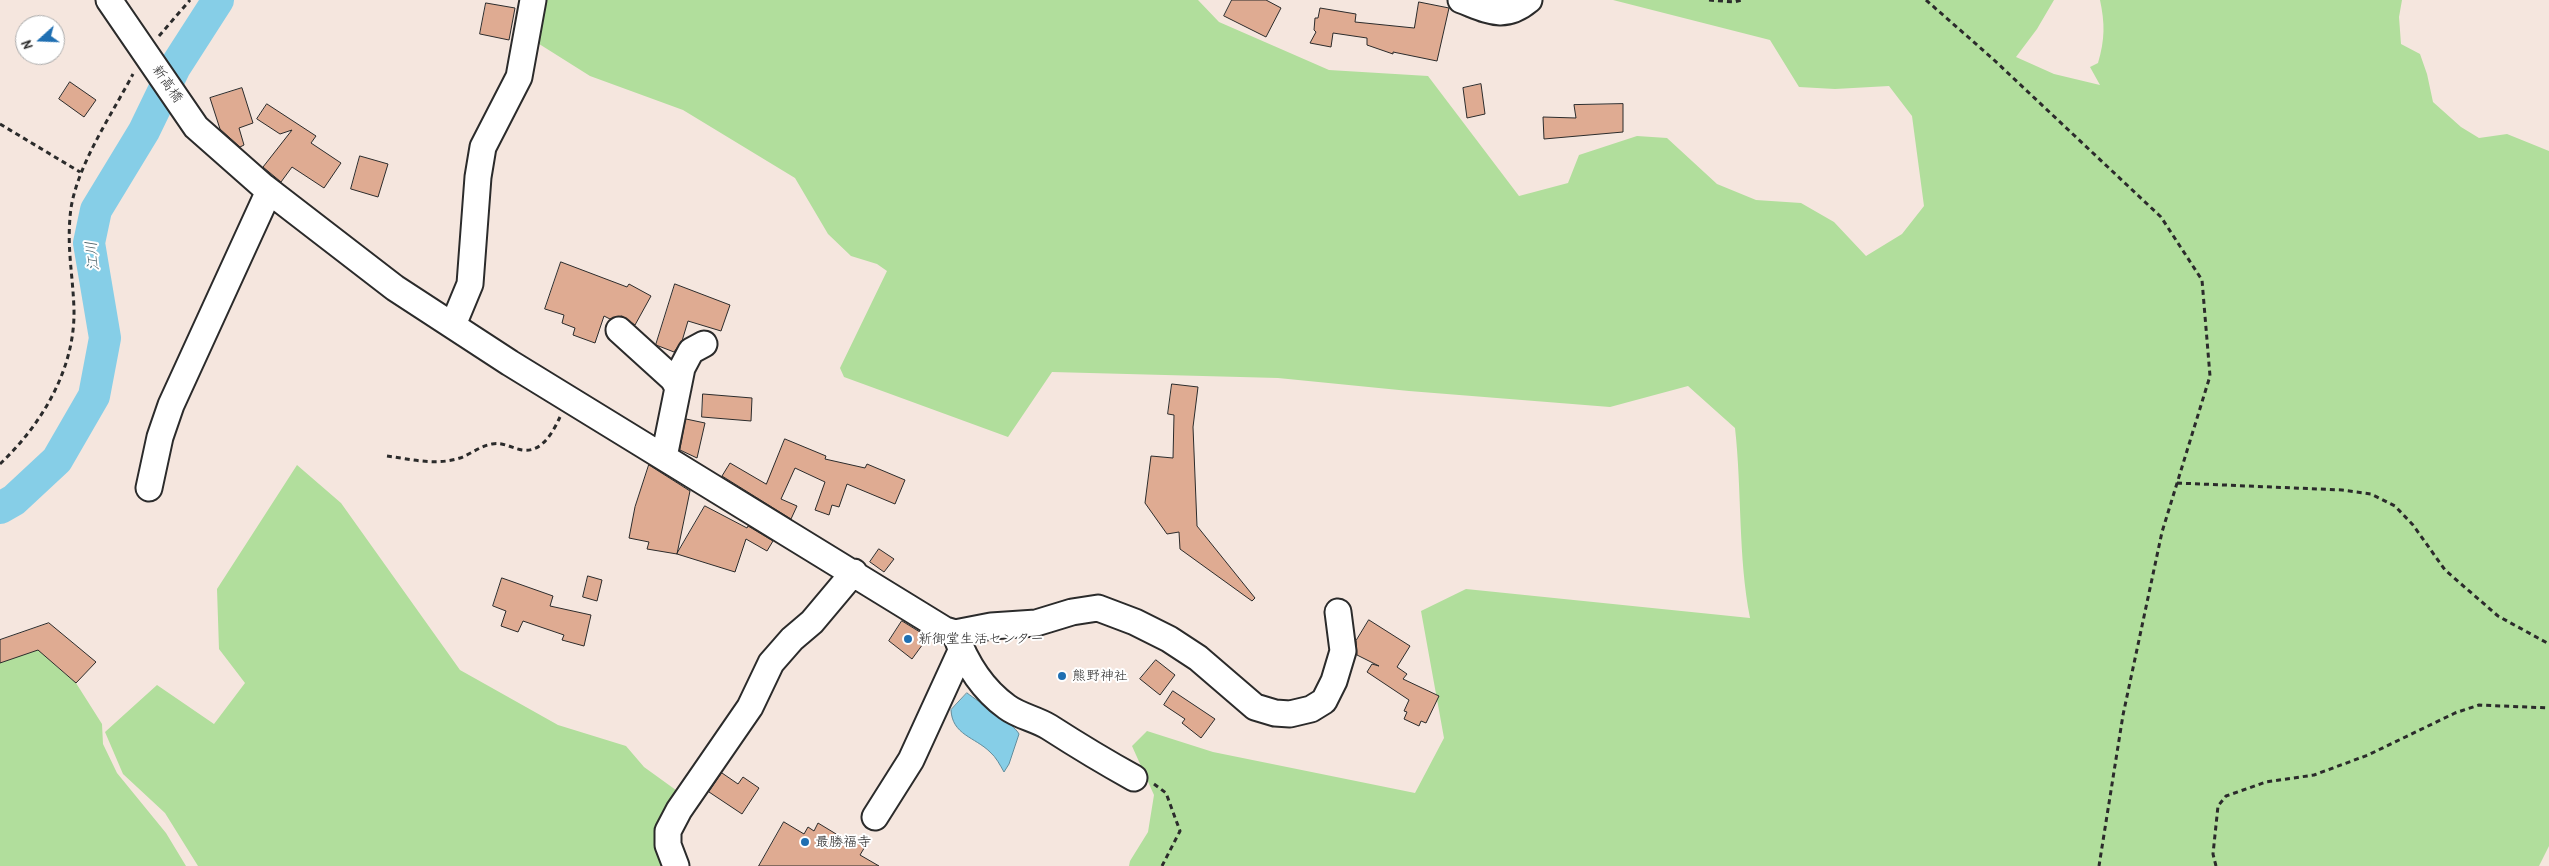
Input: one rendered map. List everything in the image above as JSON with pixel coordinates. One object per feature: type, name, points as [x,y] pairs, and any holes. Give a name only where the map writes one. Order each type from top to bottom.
[{"type":"street","name":"新高橋","points":[[109,0],[196,127],[269,191],[395,288],[664,457],[854,572],[958,642]]},
{"type":"street","points":[[453,325],[470,284],[478,177],[483,147],[518,77],[533,0]]},
{"type":"street","points":[[1460,0],[1500,13],[1517,10],[1529,0]]},
{"type":"street","points":[[149,488],[160,437],[171,405],[269,191]]},
{"type":"street","points":[[619,330],[672,379],[678,388]]},
{"type":"street","points":[[664,457],[682,368],[691,351],[704,344]]},
{"type":"street","points":[[676,866],[668,845],[668,831],[679,810],[750,707],[770,663],[812,622],[854,572]]},
{"type":"street","points":[[875,816],[911,760],[958,642],[991,626],[1036,623],[1072,612],[1098,608],[1135,622],[1169,639],[1198,658],[1255,707],[1275,713],[1290,714],[1311,709],[1324,701],[1334,682],[1343,651],[1338,612]]},
{"type":"street","points":[[958,642],[981,681],[1007,708],[1046,725],[1091,755],[1134,778]]},
{"type":"path","points":[[0,464],[27,434],[42,412],[59,383],[69,355],[73,335],[74,310],[68,255],[69,230],[71,207],[80,172],[147,55],[190,0]]},
{"type":"path","points":[[1709,0],[1734,2],[1742,0]]},
{"type":"path","points":[[1926,0],[1993,59],[2160,217],[2202,280],[2210,376],[2162,532],[2123,715],[2099,866]]},
{"type":"path","points":[[0,124],[80,172]]},
{"type":"path","points":[[387,456],[444,462],[461,458],[489,444],[501,443],[522,450],[535,448],[546,442],[569,398]]},
{"type":"path","points":[[2177,483],[2342,490],[2371,494],[2396,506],[2413,525],[2445,570],[2498,616],[2549,644]]},
{"type":"path","points":[[2216,866],[2213,854],[2218,806],[2226,796],[2266,782],[2314,774],[2332,768],[2368,755],[2455,713],[2479,706],[2549,708]]},
{"type":"path","points":[[1134,778],[1149,781],[1166,794],[1176,816],[1180,831],[1162,866]]},
{"type":"green space","points":[[544,0],[1198,0],[1219,22],[1329,70],[1428,76],[1519,196],[1568,183],[1579,155],[1637,136],[1667,138],[1717,184],[1756,200],[1801,203],[1834,222],[1866,256],[1902,234],[1924,206],[1912,116],[1889,86],[1835,89],[1799,87],[1770,40],[1613,0],[2054,0],[2037,29],[2016,57],[2054,74],[2100,85],[2090,67],[2098,63],[2102,46],[2103,17],[2100,0],[2402,0],[2399,17],[2401,44],[2420,54],[2427,74],[2433,102],[2461,127],[2479,138],[2507,134],[2549,151],[2549,846],[2539,866],[1129,866],[1130,861],[1148,832],[1154,795],[1132,746],[1147,731],[1213,752],[1415,793],[1444,738],[1421,611],[1466,589],[1750,618],[1742,547],[1735,428],[1688,386],[1610,407],[1409,391],[1278,378],[1052,372],[1008,437],[844,377],[840,368],[887,271],[877,264],[851,256],[828,234],[795,178],[683,110],[590,76],[536,42]]},
{"type":"green space","points":[[297,465],[341,503],[460,670],[558,725],[626,746],[644,767],[680,793],[668,866],[198,866],[165,813],[123,774],[105,732],[157,685],[214,724],[245,683],[219,649],[217,589]]},
{"type":"green space","points":[[44,647],[54,664],[76,683],[102,724],[103,744],[117,773],[166,833],[186,866],[0,866],[0,663]]},
{"type":"water","points":[[967,693],[1004,719],[1019,734],[1009,764],[1004,772],[992,754],[965,735],[955,725],[951,710]]},
{"type":"building","points":[[1232,0],[1266,0],[1281,8],[1266,37],[1224,16]]},
{"type":"building","points":[[1419,2],[1449,8],[1437,61],[1393,52],[1393,54],[1367,45],[1367,38],[1333,33],[1331,47],[1310,43],[1316,32],[1314,30],[1315,18],[1318,18],[1320,8],[1356,14],[1355,22],[1414,28]]},
{"type":"building","points":[[486,3],[515,8],[509,40],[480,34]]},
{"type":"building","points":[[70,82],[96,100],[84,117],[59,99]]},
{"type":"building","points":[[1481,84],[1485,114],[1467,118],[1463,88]]},
{"type":"building","points":[[242,88],[253,123],[239,128],[244,145],[240,147],[220,129],[210,98]]},
{"type":"building","points":[[267,104],[316,136],[311,143],[341,163],[324,188],[292,167],[281,182],[263,167],[292,130],[280,134],[257,119]]},
{"type":"building","points":[[1623,104],[1623,132],[1544,139],[1543,117],[1576,118],[1574,105]]},
{"type":"building","points":[[360,156],[388,164],[378,197],[351,189]]},
{"type":"building","points":[[561,262],[627,287],[629,284],[651,296],[635,325],[622,316],[610,319],[604,316],[595,343],[573,335],[575,328],[562,323],[564,315],[545,309]]},
{"type":"building","points":[[675,284],[730,305],[721,331],[688,321],[682,341],[674,352],[656,345]]},
{"type":"building","points":[[1172,384],[1198,387],[1193,427],[1197,526],[1255,598],[1252,601],[1180,549],[1179,532],[1167,534],[1145,503],[1151,456],[1173,458],[1174,415],[1168,414]]},
{"type":"building","points":[[703,394],[752,398],[751,421],[702,417]]},
{"type":"building","points":[[686,419],[705,423],[697,458],[680,450]]},
{"type":"building","points":[[785,439],[826,456],[825,459],[865,468],[867,464],[905,480],[895,504],[847,484],[839,507],[832,505],[829,515],[815,510],[825,482],[795,468],[781,499],[797,506],[791,519],[722,476],[730,463],[766,484]]},
{"type":"building","points":[[649,465],[690,491],[677,554],[647,549],[649,542],[629,538],[635,507]]},
{"type":"building","points":[[705,506],[747,528],[748,526],[773,541],[767,551],[746,539],[735,572],[677,554]]},
{"type":"building","points":[[879,549],[894,559],[884,572],[870,562]]},
{"type":"building","points":[[588,576],[602,580],[597,601],[583,597]]},
{"type":"building","points":[[502,578],[553,596],[550,606],[591,615],[584,646],[562,640],[564,635],[523,621],[518,632],[501,626],[506,611],[493,606]]},
{"type":"building","points":[[1369,620],[1410,646],[1397,667],[1407,674],[1403,679],[1439,696],[1426,723],[1421,721],[1419,726],[1404,719],[1407,712],[1404,711],[1409,700],[1367,672],[1372,664],[1379,666],[1357,655],[1356,641]]},
{"type":"building","name":"新御堂生活センター","points":[[902,621],[928,637],[912,659],[889,641]]},
{"type":"building","points":[[49,623],[96,662],[76,683],[38,650],[0,663],[0,640]]},
{"type":"building","points":[[1156,660],[1175,675],[1160,695],[1140,679]]},
{"type":"building","points":[[1173,691],[1215,719],[1201,738],[1182,723],[1185,719],[1164,705]]},
{"type":"building","points":[[722,773],[738,784],[743,777],[759,788],[742,814],[709,792]]},
{"type":"building","name":"最勝福寺","points":[[784,822],[804,834],[808,827],[814,831],[818,823],[846,840],[849,835],[866,845],[860,855],[879,866],[759,866]]},
{"type":"waterway","name":"江川","points":[[0,508],[14,500],[57,460],[94,396],[105,338],[89,243],[96,210],[144,131],[175,67],[218,0]]},
{"type":"place","name":"新御堂生活センター","points":[[908,639]]},
{"type":"place","name":"熊野神社","points":[[1062,676]]},
{"type":"place","name":"最勝福寺","points":[[805,842]]}]
